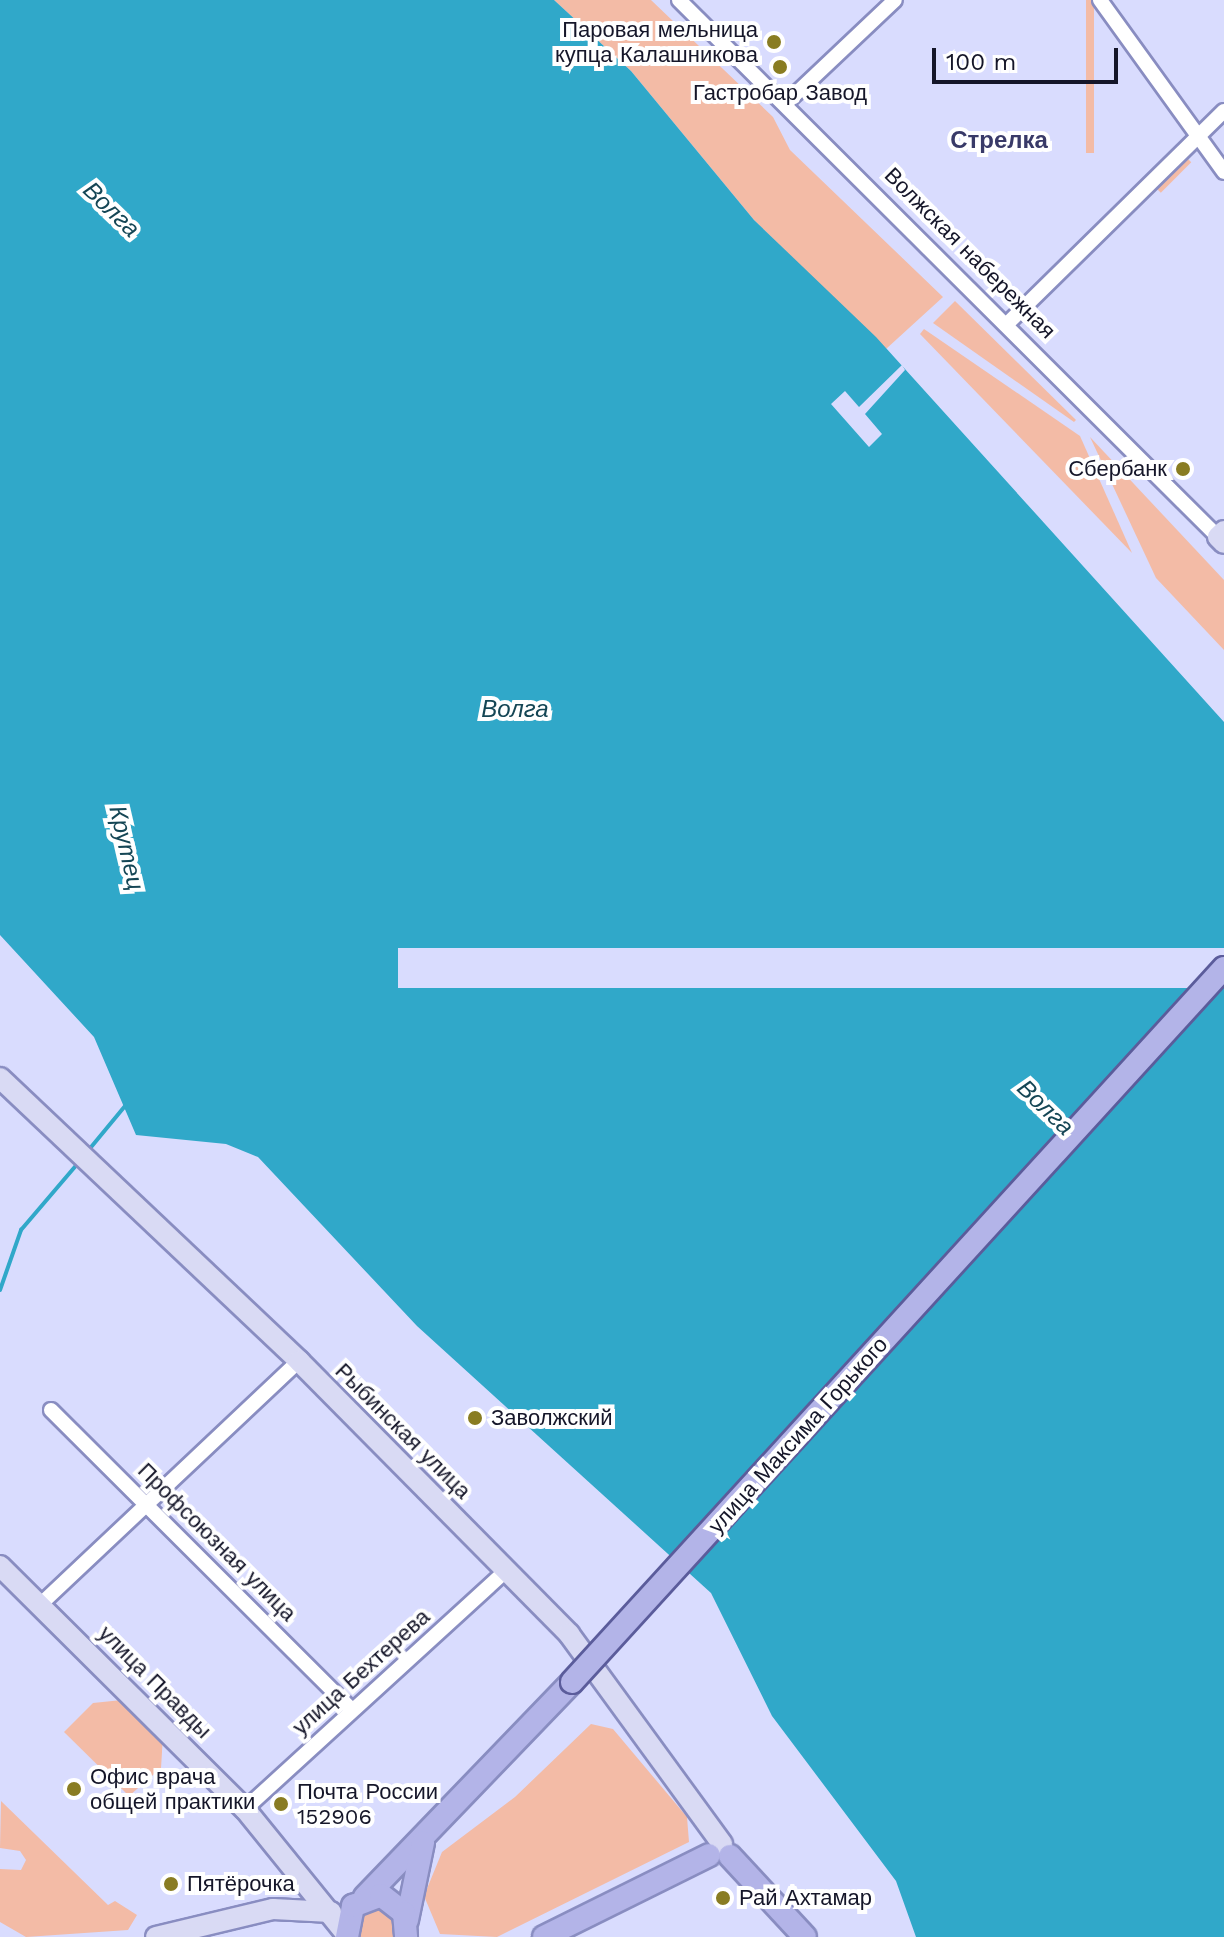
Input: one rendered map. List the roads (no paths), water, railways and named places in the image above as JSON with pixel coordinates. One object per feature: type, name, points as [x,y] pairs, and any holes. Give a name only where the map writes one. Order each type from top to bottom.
[{"type":"main road","name":"улица Максима Горького","points":[[423,1843],[1224,968]]},
{"type":"main road","name":"Рыбинская улица","points":[[3,1088],[112,1181],[508,1569],[606,1676],[719,1857]]},
{"type":"main road","name":"улица Правды","points":[[0,1566],[42,1603],[245,1809],[303,1873],[347,1936]]},
{"type":"main road","points":[[347,1936],[348,1913],[423,1843]]},
{"type":"main road","points":[[410,1931],[423,1843]]},
{"type":"main road","points":[[544,1937],[719,1857],[749,1877],[805,1937]]},
{"type":"main road","name":"улица Правды","points":[[303,1873],[333,1895],[362,1899]]},
{"type":"main road","points":[[273,1909],[303,1873]]},
{"type":"main road","points":[[362,1899],[388,1897],[410,1931]]},
{"type":"main road","points":[[156,1937],[273,1909],[331,1912]]},
{"type":"street","name":"Волжская набережная","points":[[679,0],[1222,537]]},
{"type":"street","points":[[785,104],[895,0]]},
{"type":"street","points":[[1100,0],[1224,172]]},
{"type":"street","points":[[1007,324],[1224,111]]},
{"type":"street","points":[[42,1603],[299,1361]]},
{"type":"street","name":"Профсоюзная улица","points":[[51,1410],[350,1708]]},
{"type":"street","name":"улица Бехтерева","points":[[245,1809],[350,1708],[508,1569]]},
{"type":"water","name":"Волга","points":[[0,0],[554,0],[631,71],[754,220],[876,337],[1224,722],[1224,1937],[916,1937],[896,1881],[772,1716],[711,1593],[417,1326],[258,1157],[226,1144],[136,1135],[94,1037],[0,935]]},
{"type":"waterway","name":"Крутец","points":[[87,1152],[125,1106]]},
{"type":"waterway","name":"Крутец","points":[[0,1290],[21,1230],[79,1162]]},
{"type":"place","name":"Паровая мельница купца Калашникова","points":[[774,42]]},
{"type":"place","name":"Гастробар Завод","points":[[780,67]]},
{"type":"place","name":"Сбербанк","points":[[1183,469]]},
{"type":"place","name":"Заволжский","points":[[475,1418]]},
{"type":"place","name":"Офис врача общей практики","points":[[74,1789]]},
{"type":"place","name":"Почта России 152906","points":[[281,1804]]},
{"type":"place","name":"Пятёрочка","points":[[171,1884]]},
{"type":"place","name":"Рай Ахтамар","points":[[723,1898]]},
{"type":"district","name":"Стрелка","points":[[999,141]]}]
